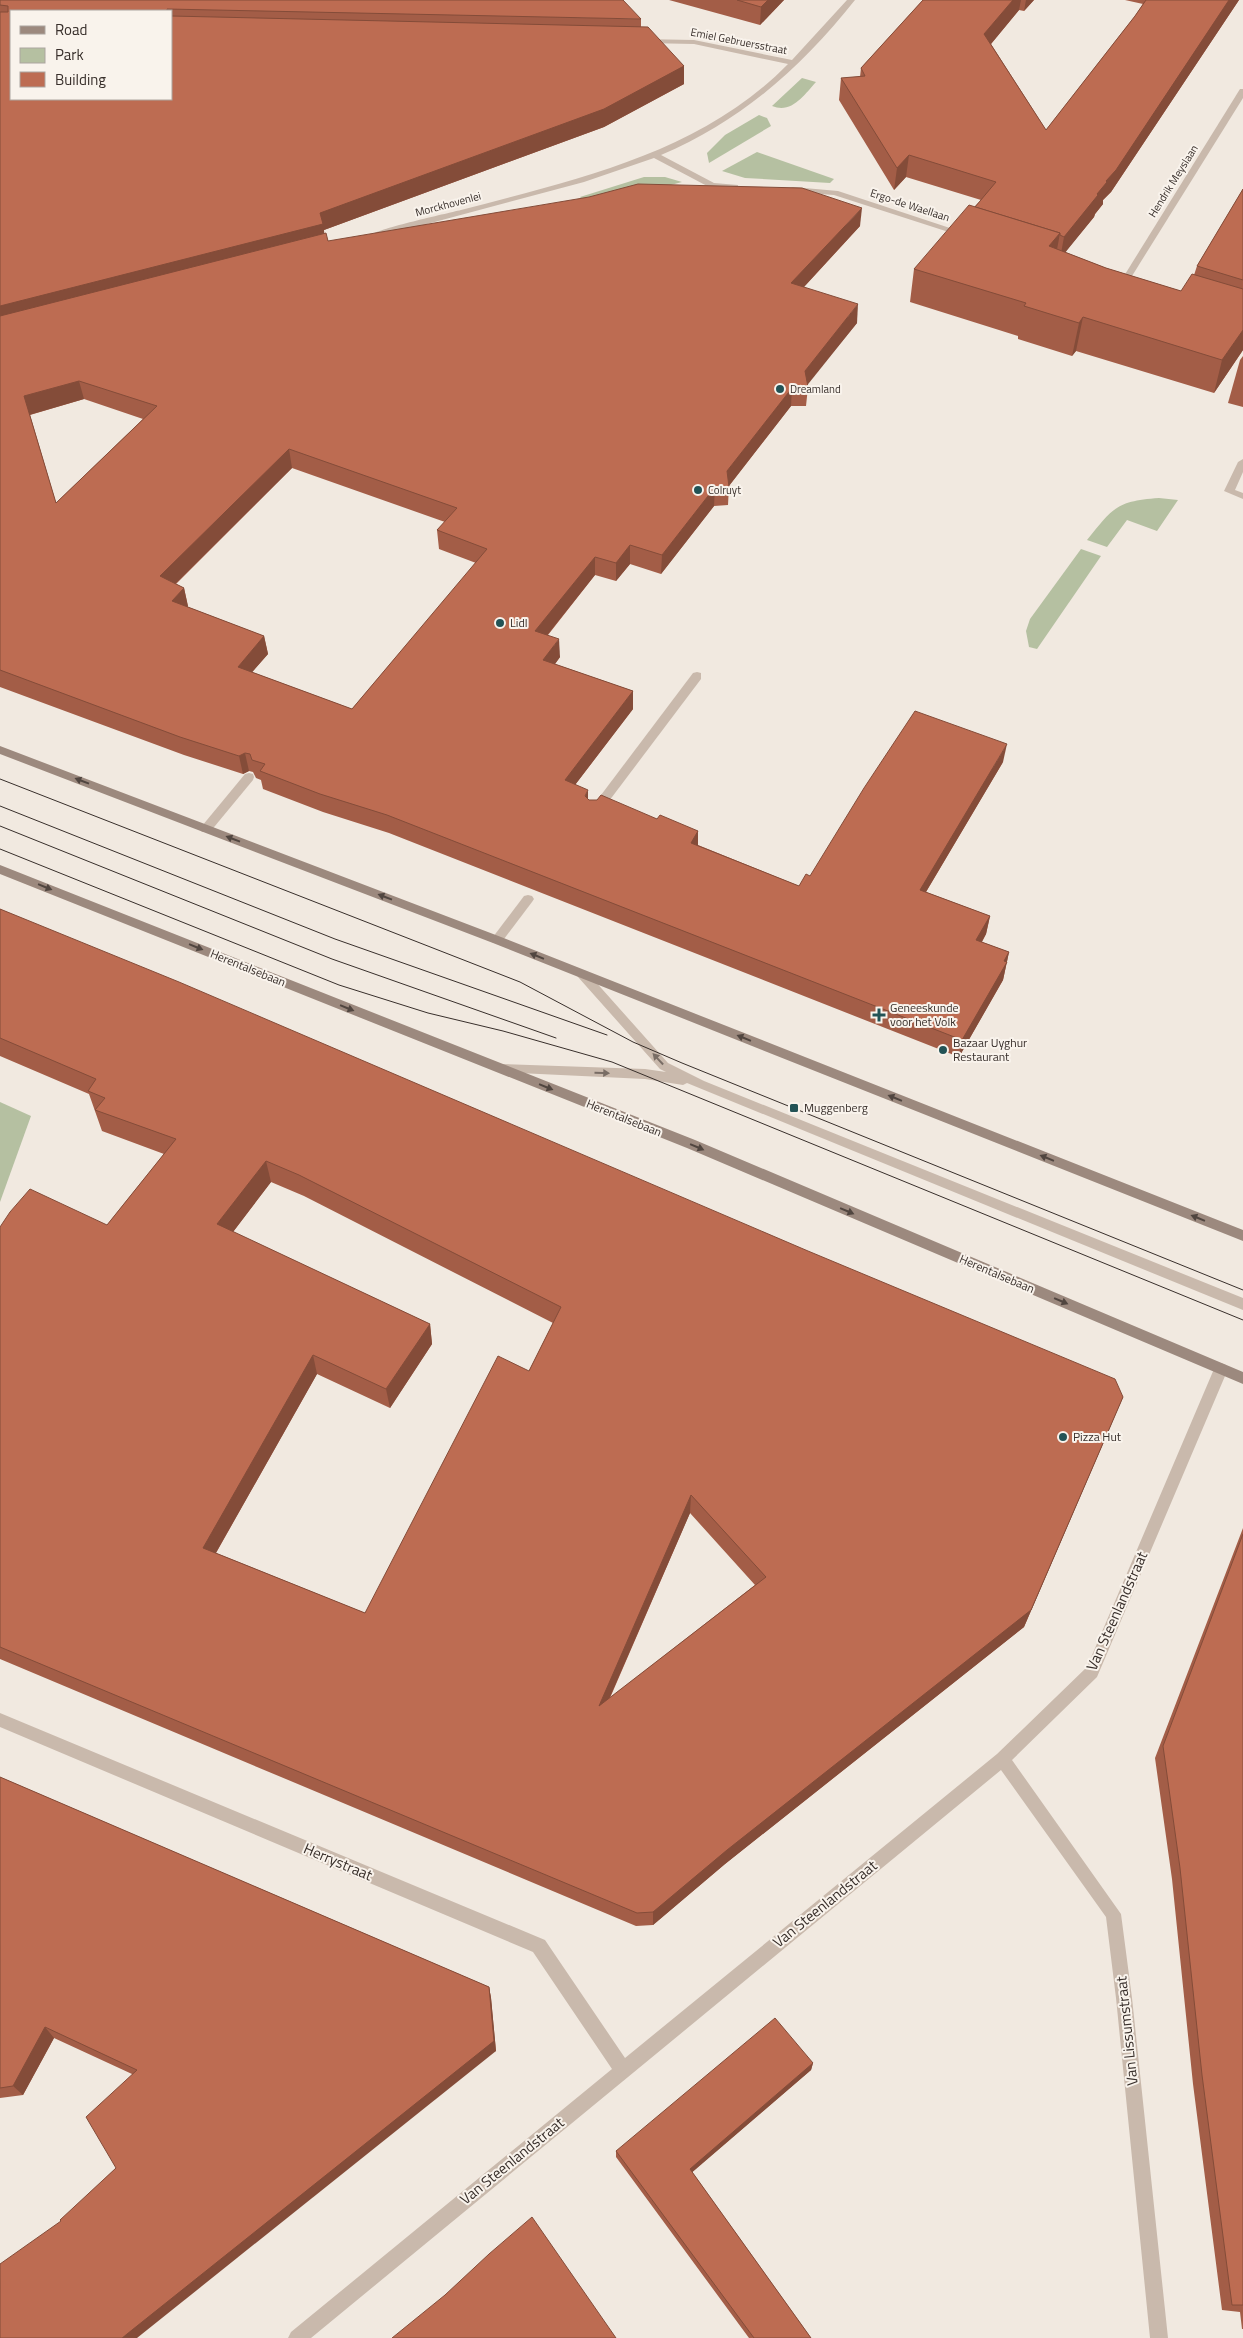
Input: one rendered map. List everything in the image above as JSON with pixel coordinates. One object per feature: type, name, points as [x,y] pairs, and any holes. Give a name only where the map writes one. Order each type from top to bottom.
[{"type":"main road","points":[[0,750],[497,940],[1243,1236]]},
{"type":"main road","name":"Herentalsebaan","points":[[0,869],[691,1144],[1243,1378]]},
{"type":"street","name":"Morckhovenlei","points":[[370,236],[580,182],[655,155],[710,128],[765,90],[851,0]]},
{"type":"street","name":"Emiel Gebruersstraat","points":[[635,40],[694,42],[792,62]]},
{"type":"street","name":"Hendrik Meyslaan","points":[[1114,281],[1127,285],[1243,91]]},
{"type":"street","points":[[655,155],[712,185],[742,188]]},
{"type":"street","name":"Ergo-de Waellaan","points":[[780,189],[835,193],[975,238]]},
{"type":"street","points":[[1243,462],[1229,491],[1243,496]]},
{"type":"street","points":[[593,813],[697,676]]},
{"type":"street","points":[[206,829],[249,777]]},
{"type":"street","points":[[497,940],[528,899]]},
{"type":"street","points":[[582,974],[664,1066],[700,1084],[1243,1304]]},
{"type":"street","points":[[501,1069],[645,1074],[700,1084]]},
{"type":"street","name":"Van Steenlandstraat","points":[[297,2338],[1002,1759],[1092,1672],[1221,1369]]},
{"type":"street","name":"Herrystraat","points":[[0,1720],[539,1946],[623,2070]]},
{"type":"street","name":"Van Lissumstraat","points":[[1002,1759],[1113,1914],[1124,1998],[1159,2338]]},
{"type":"green space","points":[[802,78],[816,82],[792,105],[779,108],[772,106]]},
{"type":"green space","points":[[759,115],[767,118],[771,126],[709,163],[707,153],[725,135]]},
{"type":"green space","points":[[757,152],[834,179],[830,183],[745,178],[722,171]]},
{"type":"green space","points":[[644,177],[665,177],[682,182],[589,207],[580,197]]},
{"type":"green space","points":[[1159,498],[1178,500],[1157,531],[1127,520],[1107,547],[1087,540],[1103,520],[1117,508],[1133,501]]},
{"type":"green space","points":[[1081,549],[1101,556],[1037,649],[1029,647],[1026,631],[1030,619]]},
{"type":"green space","points":[[0,1102],[31,1116],[0,1202]]},
{"type":"building","points":[[0,0],[623,0],[641,19],[167,9],[10,10],[10,100],[172,100],[172,16],[648,27],[684,66],[604,109],[320,213],[323,224],[0,306],[0,12],[8,12],[8,6],[0,5]]},
{"type":"building","points":[[737,0],[768,0],[761,7]]},
{"type":"building","points":[[923,0],[1013,0],[984,34],[1046,130],[1146,0],[1229,0],[1116,170],[1064,237],[1060,233],[975,207],[996,182],[909,155],[897,168],[841,78],[865,76],[861,68]]},
{"type":"building","points":[[638,184],[802,188],[862,208],[791,283],[858,304],[805,371],[808,387],[792,388],[727,471],[729,487],[715,487],[662,555],[630,545],[616,563],[595,557],[535,631],[559,639],[543,660],[633,691],[565,780],[588,790],[585,796],[589,800],[597,800],[601,795],[657,819],[660,815],[698,831],[691,843],[799,886],[806,874],[810,876],[864,788],[915,711],[1007,744],[920,890],[990,916],[976,940],[1009,952],[1004,961],[1007,962],[962,1040],[387,815],[320,794],[260,771],[265,764],[252,760],[250,754],[245,753],[239,756],[180,737],[0,670],[0,316],[326,233],[328,241],[589,197]],"holes":[[[79,381],[157,406],[56,503],[24,396]],[[289,449],[457,508],[437,530],[487,549],[352,709],[238,667],[264,636],[172,601],[184,588],[160,576]]]},
{"type":"building","points":[[1243,189],[1243,280],[1197,266]]},
{"type":"building","points":[[969,205],[1060,233],[1049,246],[1106,268],[1181,291],[1192,274],[1243,289],[1243,330],[1222,360],[1083,317],[1079,323],[1024,306],[1026,303],[914,269]]},
{"type":"building","points":[[0,909],[179,982],[808,1251],[1115,1379],[1123,1397],[1031,1610],[727,1850],[653,1912],[637,1913],[0,1647],[0,1227],[30,1189],[107,1225],[176,1139],[95,1110],[105,1098],[88,1091],[96,1079],[0,1038]],"holes":[[[266,1161],[299,1175],[561,1307],[529,1371],[498,1356],[365,1613],[203,1548],[313,1355],[386,1389],[430,1324],[217,1224]],[[691,1495],[766,1577],[599,1706]]]},
{"type":"building","points":[[1243,1534],[1243,2305],[1232,2305],[1202,2075],[1180,1868],[1163,1746]]},
{"type":"building","points":[[0,1777],[489,1987],[494,2041],[122,2338],[0,2338],[0,2264],[61,2221],[116,2168],[86,2117],[137,2070],[45,2027],[13,2086],[0,2088]]},
{"type":"building","points":[[775,2018],[813,2063],[690,2169],[811,2338],[754,2338],[616,2151]]},
{"type":"building","points":[[532,2217],[616,2338],[392,2338],[445,2295]]},
{"type":"tram line","points":[[0,779],[520,982],[633,1042],[682,1063],[1243,1290]]},
{"type":"tram line","points":[[0,806],[335,939],[607,1035]]},
{"type":"tram line","points":[[0,826],[332,959],[556,1038]]},
{"type":"tram line","points":[[0,849],[339,985],[428,1013],[503,1031],[612,1062],[1243,1320]]},
{"type":"place","name":"Dreamland","points":[[780,389]]},
{"type":"place","name":"Colruyt","points":[[698,490]]},
{"type":"place","name":"Lidl","points":[[500,623]]},
{"type":"place","name":"Geneeskunde voor het Volk","points":[[879,1015]]},
{"type":"place","name":"Bazaar Uyghur Restaurant","points":[[943,1050]]},
{"type":"place","name":"Muggenberg","points":[[794,1108]]},
{"type":"place","name":"Pizza Hut","points":[[1063,1437]]}]
